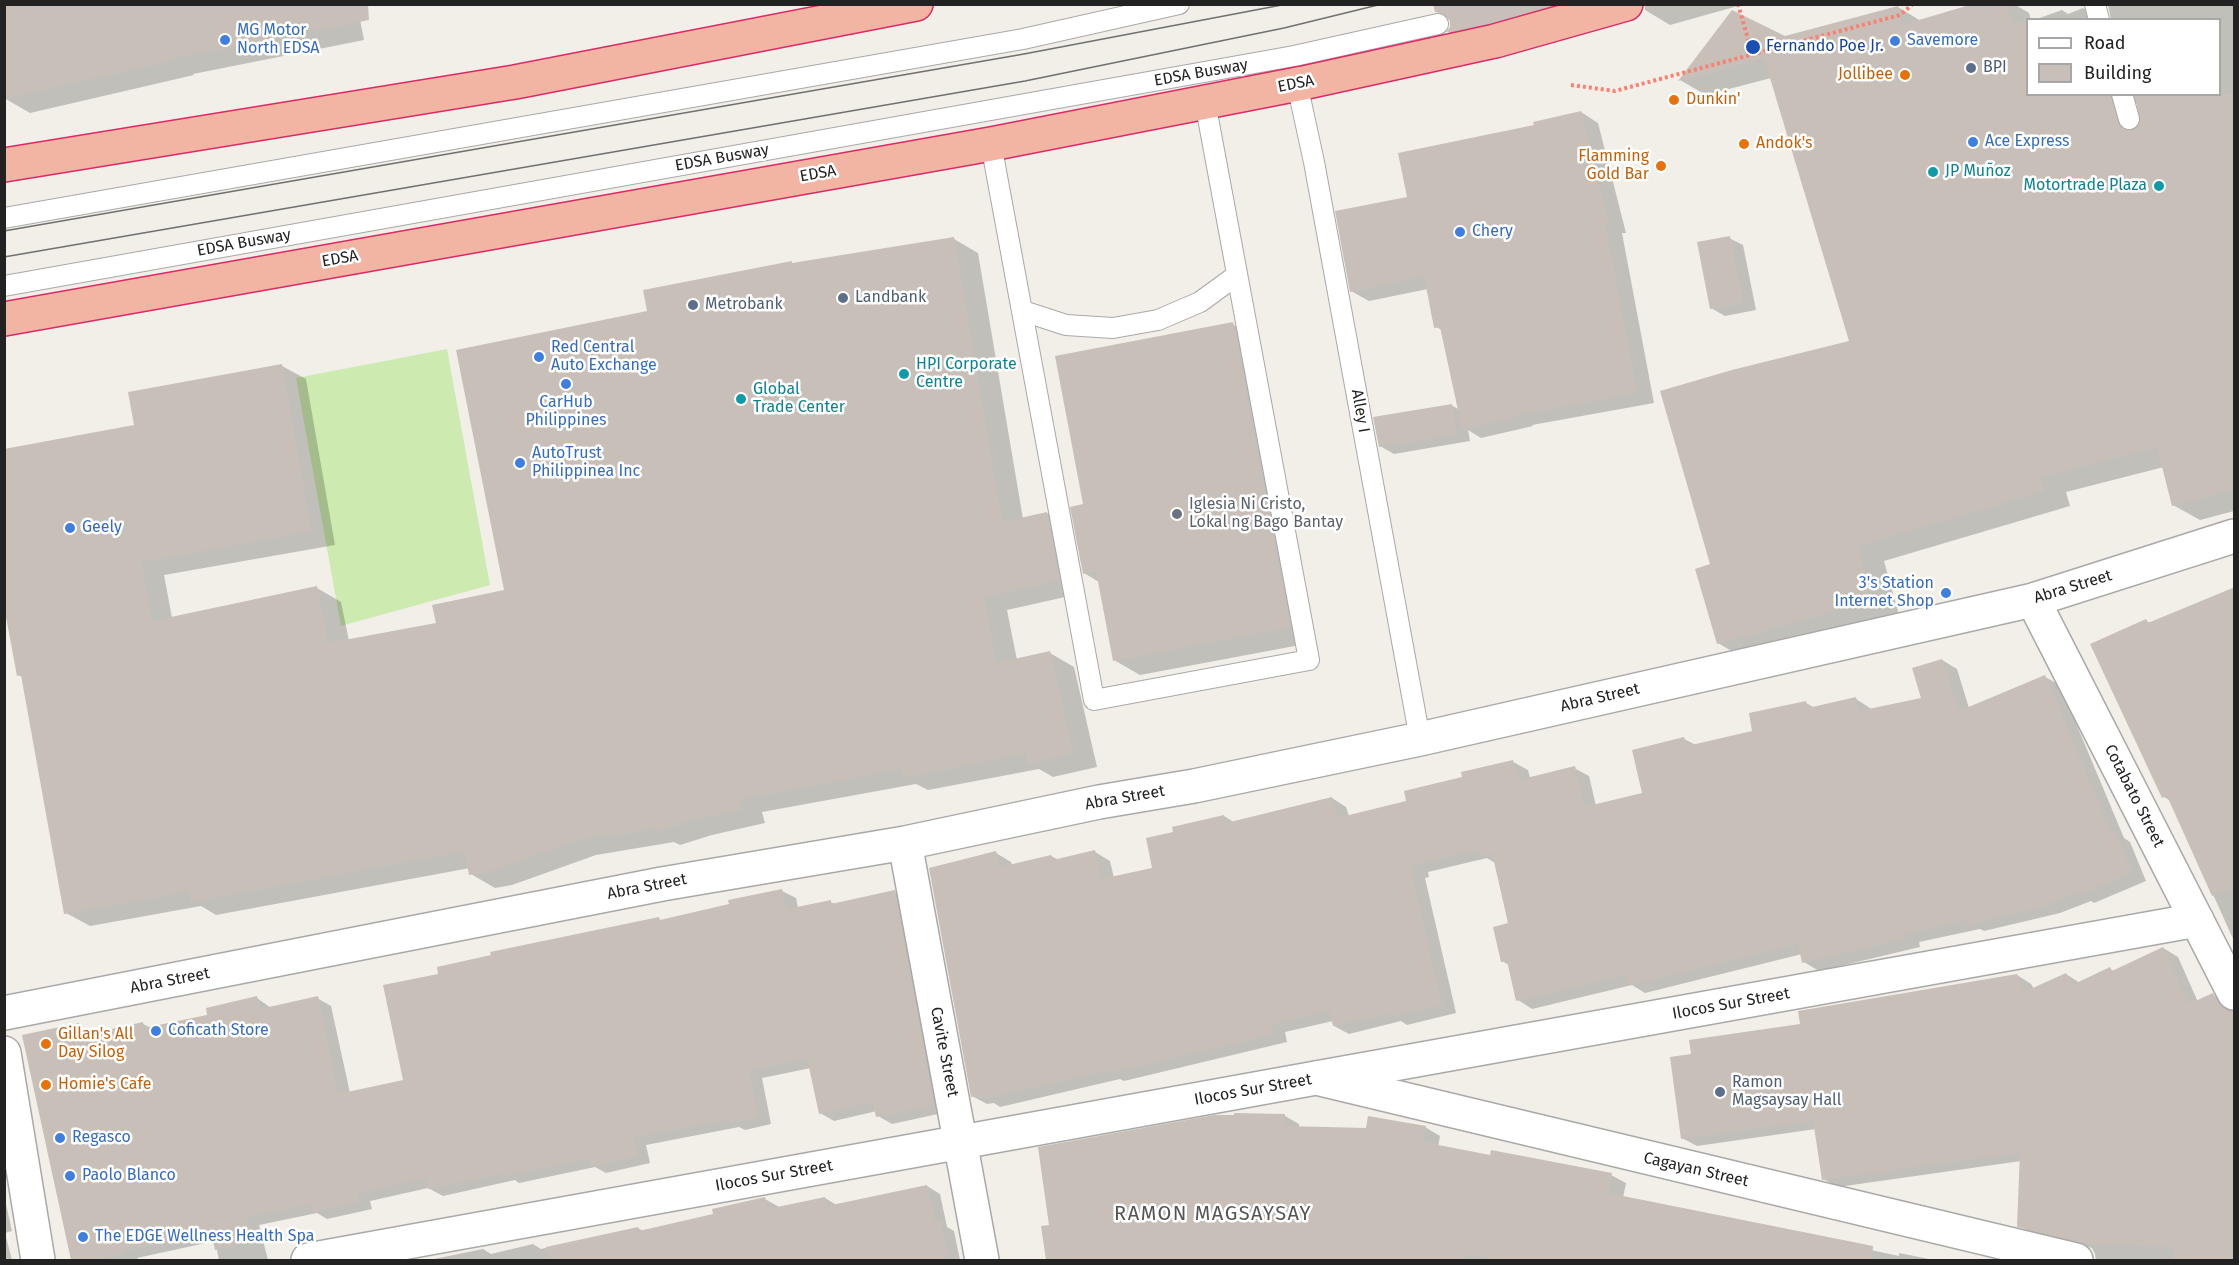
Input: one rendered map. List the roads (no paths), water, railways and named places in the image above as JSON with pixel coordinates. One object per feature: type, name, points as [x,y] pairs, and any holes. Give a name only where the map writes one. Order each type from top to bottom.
[{"type":"highway","points":[[6,165],[515,82],[916,4]]},
{"type":"highway","name":"EDSA","points":[[4,319],[991,144],[1297,84],[1495,41],[1626,4]]},
{"type":"street","name":"Abra Street","points":[[4,1013],[662,884],[905,843],[1420,739],[2033,600],[2235,536]]},
{"type":"street","name":"Cotabato Street","points":[[2033,600],[2235,993]]},
{"type":"street","name":"Cavite Street","points":[[905,843],[982,1260]]},
{"type":"street","name":"Ilocos Sur Street","points":[[308,1260],[2197,920]]},
{"type":"street","points":[[4,1053],[38,1260]]},
{"type":"street","name":"Cagayan Street","points":[[1316,1078],[2076,1260]]},
{"type":"lane","points":[[4,218],[1023,39],[1179,4]]},
{"type":"lane","name":"EDSA Busway","points":[[4,286],[1236,67],[1438,24]]},
{"type":"lane","name":"Alley I","points":[[1297,84],[1316,173],[1420,739]]},
{"type":"lane","points":[[2123,96],[2129,119]]},
{"type":"lane","points":[[991,144],[1094,700],[1309,660],[1205,102]]},
{"type":"lane","points":[[1023,311],[1066,325],[1113,328],[1158,320],[1190,307],[1237,275]]},
{"type":"tram line","points":[[4,231],[1024,54],[1287,4]]},
{"type":"tram line","points":[[4,257],[1025,81],[1284,28],[1382,4]]},
{"type":"place","name":"MG Motor North EDSA","points":[[225,40]]},
{"type":"place","name":"Savemore","points":[[1895,41]]},
{"type":"place","name":"Fernando Poe Jr.","points":[[1753,47]]},
{"type":"place","name":"BPI","points":[[1971,68]]},
{"type":"place","name":"Jollibee","points":[[1905,75]]},
{"type":"place","name":"Dunkin'","points":[[1674,100]]},
{"type":"place","name":"Ace Express","points":[[1973,142]]},
{"type":"place","name":"Andok's","points":[[1744,144]]},
{"type":"place","name":"Flamming Gold Bar","points":[[1661,166]]},
{"type":"place","name":"JP Muñoz","points":[[1933,172]]},
{"type":"place","name":"Motortrade Plaza","points":[[2159,186]]},
{"type":"place","name":"Chery","points":[[1460,232]]},
{"type":"place","name":"Landbank","points":[[843,298]]},
{"type":"place","name":"Metrobank","points":[[693,305]]},
{"type":"place","name":"Red Central Auto Exchange","points":[[539,357]]},
{"type":"place","name":"HPI Corporate Centre","points":[[904,374]]},
{"type":"place","name":"CarHub Philippines","points":[[566,384]]},
{"type":"place","name":"Global Trade Center","points":[[741,399]]},
{"type":"place","name":"AutoTrust Philippinea Inc","points":[[520,463]]},
{"type":"place","name":"Iglesia Ni Cristo, Lokal ng Bago Bantay","points":[[1177,514]]},
{"type":"place","name":"Geely","points":[[70,528]]},
{"type":"place","name":"3's Station Internet Shop","points":[[1946,593]]},
{"type":"place","name":"Coficath Store","points":[[156,1031]]},
{"type":"place","name":"Gillan's All Day Silog","points":[[46,1044]]},
{"type":"place","name":"Homie's Cafe","points":[[46,1085]]},
{"type":"place","name":"Ramon Magsaysay Hall","points":[[1720,1092]]},
{"type":"place","name":"Regasco","points":[[60,1138]]},
{"type":"place","name":"Paolo Blanco","points":[[70,1176]]},
{"type":"place","name":"The EDGE Wellness Health Spa","points":[[83,1237]]},
{"type":"district","name":"RAMON MAGSAYSAY","points":[[1213,1214]]}]
